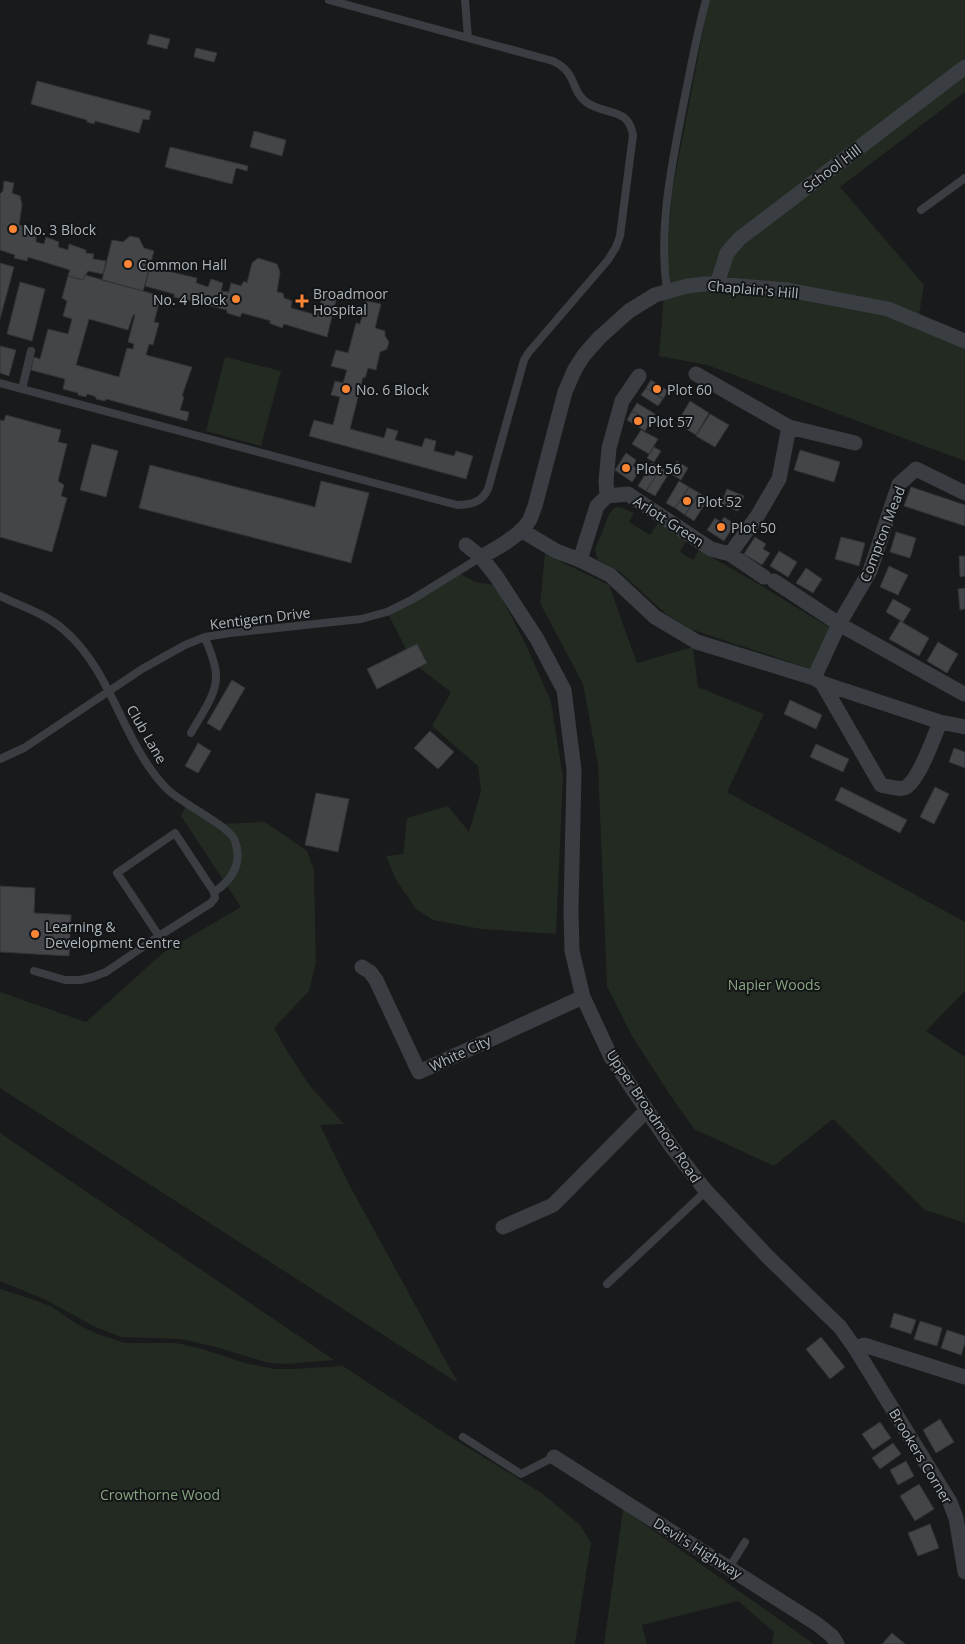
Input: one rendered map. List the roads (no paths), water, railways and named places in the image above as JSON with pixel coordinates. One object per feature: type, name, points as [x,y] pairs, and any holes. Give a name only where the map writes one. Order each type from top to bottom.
[{"type":"street","name":"School Hill","points":[[717,284],[727,253],[739,239],[965,67]]},
{"type":"street","name":"Chaplain's Hill","points":[[482,557],[522,530],[529,521],[535,506],[565,392],[575,369],[584,356],[600,338],[629,312],[643,302],[667,291],[687,286],[717,284],[788,290],[888,309],[965,341]]},
{"type":"street","points":[[696,374],[789,427],[855,444]]},
{"type":"street","points":[[580,560],[597,506],[607,496],[607,473],[612,438],[622,401],[639,376]]},
{"type":"street","points":[[730,554],[758,515],[779,479],[789,427]]},
{"type":"street","name":"Compton Mead","points":[[818,681],[839,624],[870,571],[899,484],[916,469],[965,493]]},
{"type":"street","name":"Arlott Green","points":[[607,496],[628,494],[711,549],[730,554],[839,624]]},
{"type":"street","points":[[522,530],[556,552],[580,560],[610,575],[656,616],[697,642],[940,722],[965,727]]},
{"type":"street","name":"Upper Broadmoor Road","points":[[466,544],[482,557],[496,576],[537,639],[564,690],[574,770],[572,951],[583,997],[611,1057],[689,1170],[706,1191],[768,1257],[840,1327],[855,1348]]},
{"type":"street","points":[[839,624],[964,694]]},
{"type":"street","points":[[818,681],[881,785],[897,788],[906,787],[916,777],[940,722]]},
{"type":"street","name":"White City","points":[[362,967],[370,972],[376,980],[419,1072],[583,997]]},
{"type":"street","points":[[503,1227],[553,1205],[647,1110]]},
{"type":"street","points":[[855,1348],[864,1344],[965,1377]]},
{"type":"street","name":"Brookers Corner","points":[[855,1348],[950,1502],[956,1518],[965,1572]]},
{"type":"street","name":"Devil's Highway","points":[[554,1458],[817,1624],[832,1636],[837,1644]]},
{"type":"lane","points":[[0,383],[457,505],[477,502],[484,496],[488,489],[524,360],[608,260],[616,247],[620,236],[634,135],[632,126],[626,118],[619,114],[589,104],[584,100],[570,74],[560,64],[553,61],[329,0]]},
{"type":"lane","points":[[465,0],[468,38]]},
{"type":"lane","points":[[667,291],[663,266],[668,189],[700,22],[706,0]]},
{"type":"lane","points":[[921,210],[965,178]]},
{"type":"lane","points":[[22,389],[31,351]]},
{"type":"lane","name":"Kentigern Drive","points":[[0,759],[24,748],[109,691],[185,645],[206,638],[240,632],[361,619],[387,612],[413,599],[482,557]]},
{"type":"lane","name":"Club Lane","points":[[0,596],[42,616],[63,629],[80,646],[109,691],[126,729],[167,789],[187,805],[228,830],[235,839],[238,852],[238,866],[232,877],[214,892],[215,898],[211,903],[106,972],[80,980],[66,980],[34,971]]},
{"type":"lane","points":[[191,733],[213,693],[215,684],[214,664],[206,638]]},
{"type":"lane","points":[[159,936],[117,873],[175,834],[214,892]]},
{"type":"lane","points":[[607,1284],[706,1191]]},
{"type":"lane","points":[[463,1437],[521,1474],[554,1458]]},
{"type":"lane","points":[[729,1568],[745,1542]]},
{"type":"place","name":"No. 3 Block","points":[[13,229]]},
{"type":"place","name":"Common Hall","points":[[128,264]]},
{"type":"place","name":"No. 4 Block","points":[[236,299]]},
{"type":"place","name":"Broadmoor Hospital","points":[[302,301]]},
{"type":"place","name":"No. 6 Block","points":[[346,389]]},
{"type":"place","name":"Plot 60","points":[[657,389]]},
{"type":"place","name":"Plot 57","points":[[638,421]]},
{"type":"place","name":"Plot 56","points":[[626,468]]},
{"type":"place","name":"Plot 52","points":[[687,501]]},
{"type":"place","name":"Plot 50","points":[[721,527]]},
{"type":"place","name":"Learning & Development Centre","points":[[35,934]]},
{"type":"park label","name":"Napier Woods","points":[[774,984]]},
{"type":"park label","name":"Crowthorne Wood","points":[[160,1494]]}]
